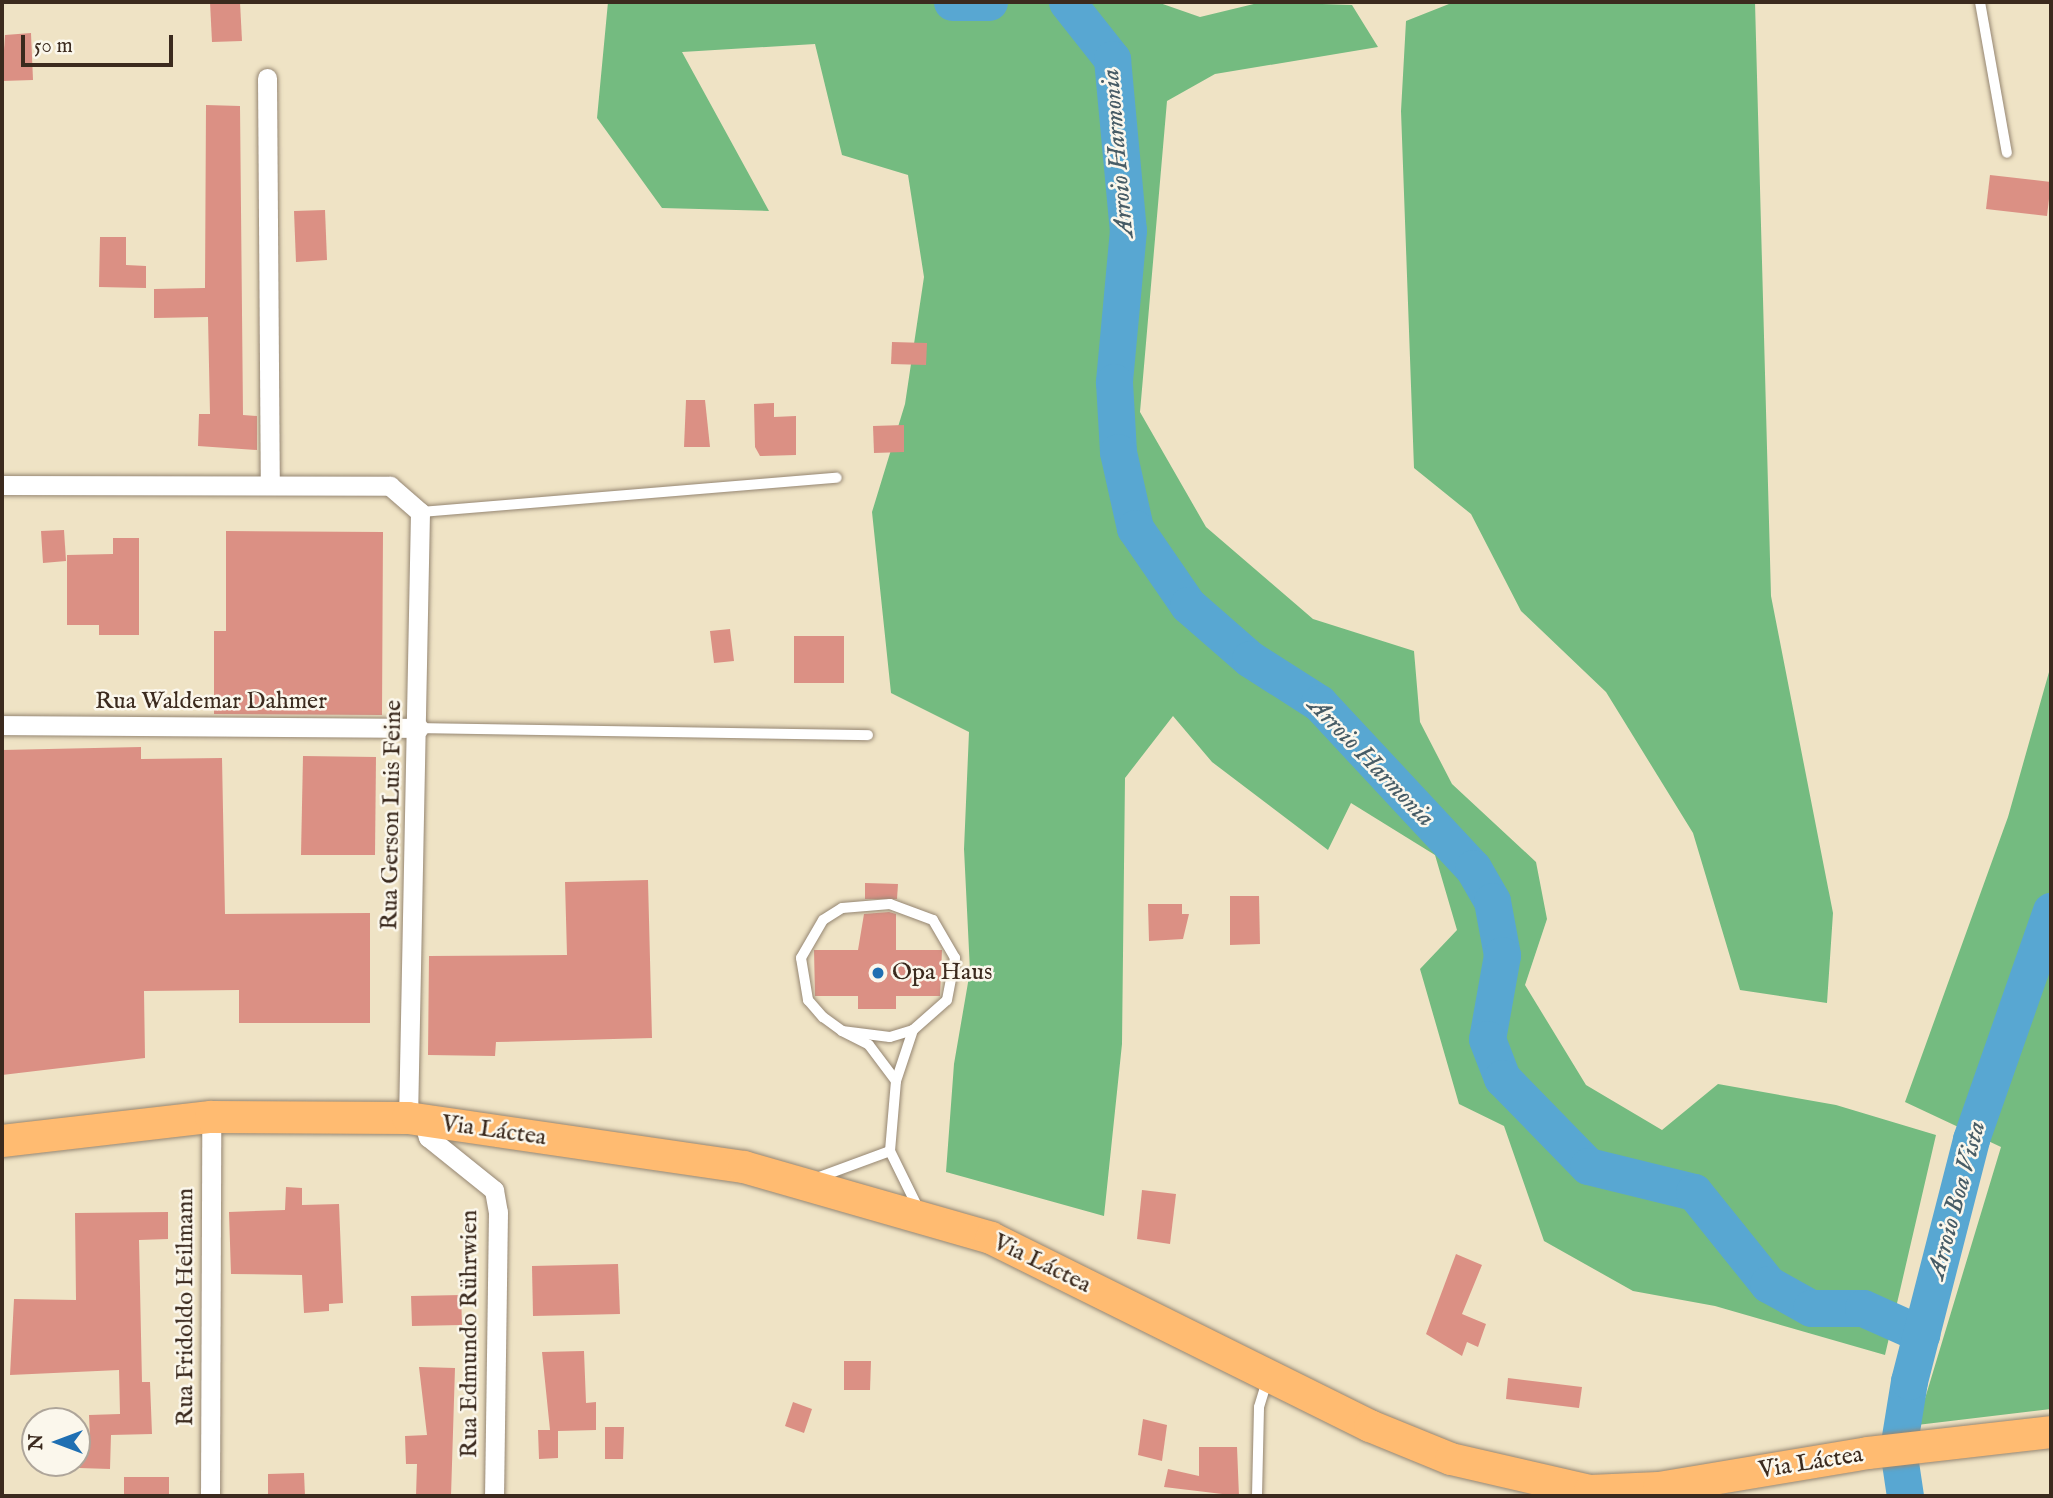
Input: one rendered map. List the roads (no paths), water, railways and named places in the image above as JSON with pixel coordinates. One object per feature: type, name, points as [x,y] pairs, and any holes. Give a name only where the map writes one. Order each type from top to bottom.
[{"type":"main road","name":"Via Láctea","points":[[2,1140],[211,1117],[416,1119],[744,1167],[808,1183],[991,1238],[1269,1376],[1451,1459],[1590,1492],[1659,1488],[1868,1453],[2051,1432]]},
{"type":"street","points":[[267,78],[270,485]]},
{"type":"street","points":[[2,485],[390,486],[421,512]]},
{"type":"street","name":"Rua Gerson Luis Feine","points":[[416,1119],[421,512]]},
{"type":"street","name":"Rua Waldemar Dahmer","points":[[2,725],[419,728]]},
{"type":"street","name":"Rua Fridoldo Heilmann","points":[[210,1496],[211,1117]]},
{"type":"street","name":"Rua Edmundo Rührwien","points":[[416,1119],[428,1137],[494,1190],[494,1496]]},
{"type":"lane","points":[[1980,2],[2007,153]]},
{"type":"lane","points":[[421,512],[837,478]]},
{"type":"lane","points":[[419,728],[868,735]]},
{"type":"lane","points":[[842,1031],[890,1037],[913,1030],[947,1000],[955,958],[933,920],[890,904],[842,908],[808,938],[801,958],[808,1000],[842,1031],[869,1045],[895,1081]]},
{"type":"lane","points":[[913,1030],[895,1081],[890,1151],[923,1217]]},
{"type":"lane","points":[[808,1183],[890,1151]]},
{"type":"lane","points":[[1257,1496],[1259,1408],[1269,1376]]},
{"type":"waterway","name":"Arroio Harmonia","points":[[952,2],[989,2]]},
{"type":"waterway","name":"Arroio Harmonia","points":[[1067,2],[1112,59],[1128,230],[1114,382],[1118,452],[1135,528],[1188,605],[1250,659],[1319,703],[1473,868],[1492,901],[1502,955],[1487,1039],[1502,1078],[1588,1166],[1694,1192],[1768,1284],[1811,1308],[1863,1308],[1921,1334]]},
{"type":"waterway","name":"Arroio Boa Vista","points":[[1905,1496],[1898,1449],[1909,1381],[1971,1139],[2051,911]]},
{"type":"place","name":"Opa Haus","points":[[878,973]]}]
